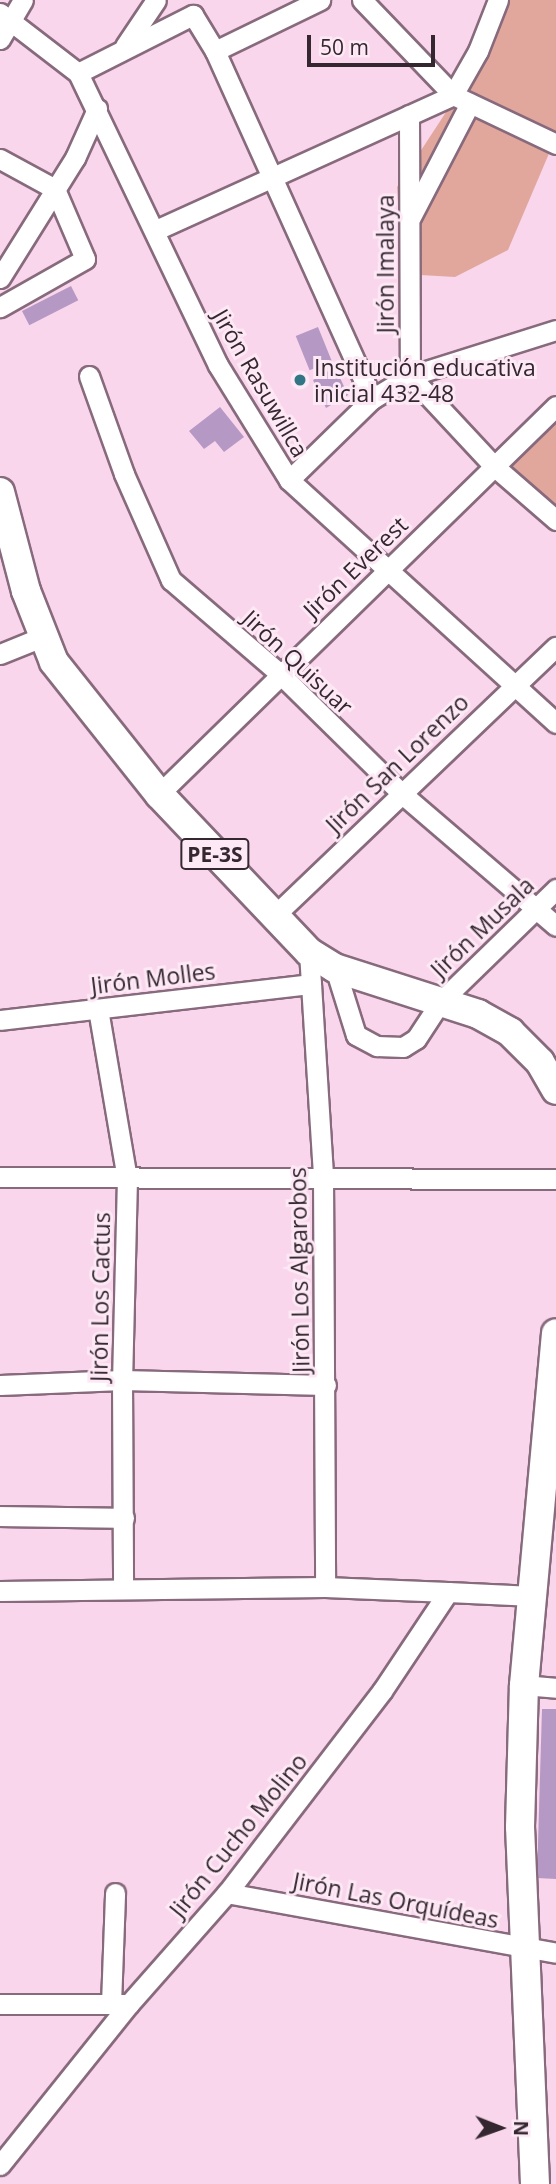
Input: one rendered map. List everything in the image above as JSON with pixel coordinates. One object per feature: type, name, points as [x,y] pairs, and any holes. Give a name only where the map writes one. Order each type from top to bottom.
[{"type":"highway","name":"PE-3S","points":[[0,492],[42,637],[66,682],[159,794],[273,917],[309,952],[335,968],[441,1001],[510,1032],[548,1055],[556,1090]]},
{"type":"highway","points":[[535,2184],[520,1827],[524,1685],[553,1409],[556,1333]]},
{"type":"street","points":[[0,39],[6,17],[23,0]]},
{"type":"street","points":[[124,47],[156,0]]},
{"type":"street","points":[[215,51],[320,0]]},
{"type":"street","points":[[362,0],[462,99],[556,144]]},
{"type":"street","points":[[410,221],[462,99],[498,0]]},
{"type":"street","points":[[78,73],[124,47],[193,15],[215,51],[269,177],[373,399]]},
{"type":"street","name":"Jirón Rasuwillca","points":[[6,17],[78,73],[156,230],[218,365],[289,480],[556,723]]},
{"type":"street","points":[[156,230],[409,115],[462,99]]},
{"type":"street","points":[[0,278],[55,189],[97,109]]},
{"type":"street","name":"Jirón Imalaya","points":[[409,115],[410,376]]},
{"type":"street","points":[[0,159],[55,189],[85,259],[0,307]]},
{"type":"street","points":[[289,480],[373,399],[410,376],[556,330]]},
{"type":"street","name":"Jirón Quisuar","points":[[89,376],[124,474],[171,580],[279,673],[401,793],[556,926]]},
{"type":"street","points":[[410,376],[495,467],[556,520]]},
{"type":"street","name":"Jirón Everest","points":[[159,794],[279,673],[556,406]]},
{"type":"street","points":[[0,654],[42,637]]},
{"type":"street","name":"Jirón San Lorenzo","points":[[273,917],[556,646]]},
{"type":"street","name":"Jirón Musala","points":[[335,968],[356,1035],[377,1046],[403,1047],[416,1039],[441,1001],[556,889]]},
{"type":"street","name":"Jirón Los Algarobos","points":[[309,952],[323,1176],[325,1587]]},
{"type":"street","name":"Jirón Molles","points":[[0,1020],[311,984]]},
{"type":"street","name":"Jirón Los Cactus","points":[[98,1009],[127,1178],[122,1380],[123,1588]]},
{"type":"street","points":[[0,1177],[323,1176],[556,1179]]},
{"type":"street","points":[[0,1385],[122,1380],[326,1385]]},
{"type":"street","points":[[0,1516],[124,1518]]},
{"type":"street","points":[[0,1591],[325,1587],[533,1596]]},
{"type":"street","name":"Jirón Cucho Molino","points":[[0,2165],[120,2004],[227,1893],[382,1691],[448,1592]]},
{"type":"street","points":[[524,1685],[556,1688]]},
{"type":"street","points":[[0,2004],[120,2004],[115,1893]]},
{"type":"street","name":"Jirón Las Orquídeas","points":[[227,1893],[556,1953]]},
{"type":"shaded area","points":[[497,0],[556,0],[556,137],[508,250],[455,277],[403,274],[397,187],[471,74]]},
{"type":"shaded area","points":[[556,417],[556,512],[510,470],[510,460]]},
{"type":"building","points":[[71,286],[78,300],[29,325],[22,311]]},
{"type":"building","points":[[318,327],[332,361],[310,370],[296,336]]},
{"type":"building","points":[[335,367],[348,395],[326,408],[313,380]]},
{"type":"building","points":[[220,407],[244,437],[224,452],[215,441],[204,449],[189,431]]},
{"type":"building","points":[[542,1709],[556,1709],[556,1879],[537,1878]]},
{"type":"place","name":"Institución educativa inicial 432-48","points":[[300,380]]}]
